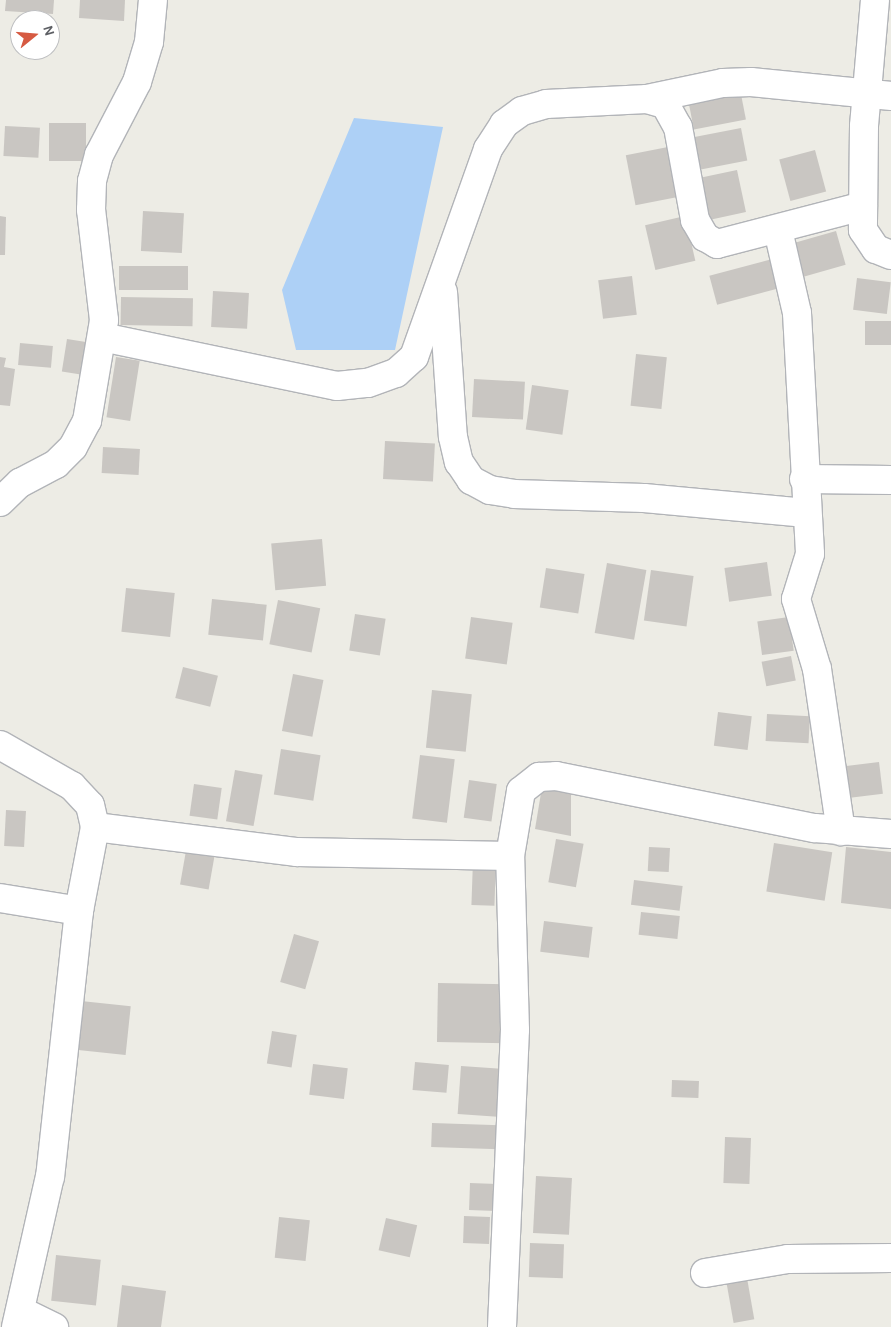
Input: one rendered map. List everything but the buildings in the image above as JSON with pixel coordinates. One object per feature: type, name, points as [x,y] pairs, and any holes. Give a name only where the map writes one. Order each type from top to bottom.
[{"type":"street","points":[[0,502],[20,483],[56,464],[73,447],[88,421],[104,320],[91,210],[92,181],[99,155],[137,82],[148,42],[153,0]]},
{"type":"street","points":[[874,0],[879,95],[863,206],[862,230],[876,249],[891,255]]},
{"type":"street","points":[[102,336],[337,386],[368,383],[396,373],[414,357],[442,283],[488,149],[504,124],[522,111],[546,104],[646,99],[723,83],[807,86],[879,95]]},
{"type":"street","points":[[646,99],[665,104],[673,113],[696,220],[705,237],[717,244],[732,243],[863,206]]},
{"type":"street","points":[[778,230],[797,314],[804,479],[810,554],[796,599],[817,669],[841,831]]},
{"type":"street","points":[[442,283],[453,438],[458,462],[471,480],[490,490],[514,494],[644,498],[806,513]]},
{"type":"street","points":[[804,479],[891,480]]},
{"type":"street","points":[[0,745],[72,786],[90,805],[95,827],[79,911],[50,1176],[18,1319],[54,1327]]},
{"type":"street","points":[[502,1327],[516,1030],[510,856],[521,791],[539,777],[556,776],[841,831],[891,834]]},
{"type":"street","points":[[95,827],[297,852],[510,856]]},
{"type":"street","points":[[0,898],[79,911]]},
{"type":"street","points":[[705,1273],[788,1259],[891,1258]]},
{"type":"water","points":[[354,118],[443,127],[395,350],[296,350],[282,290]]}]
